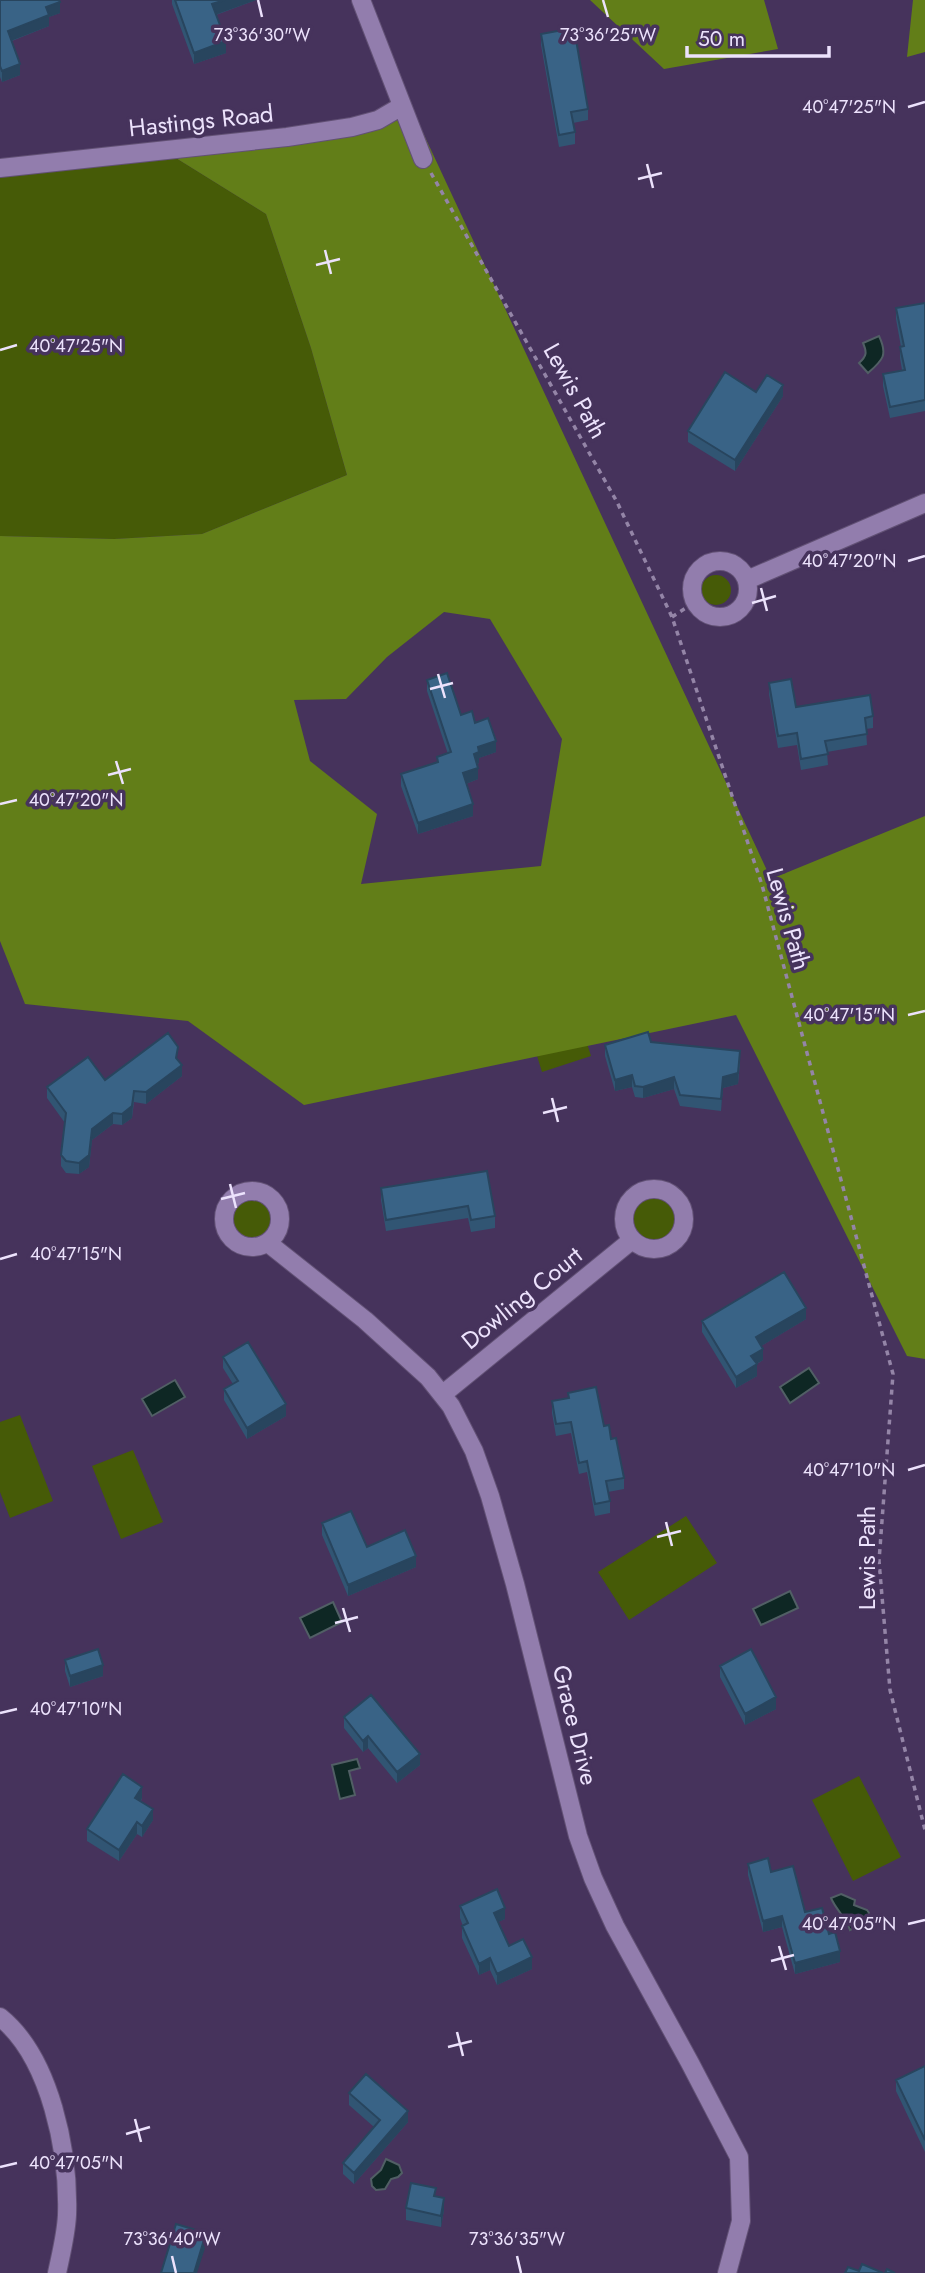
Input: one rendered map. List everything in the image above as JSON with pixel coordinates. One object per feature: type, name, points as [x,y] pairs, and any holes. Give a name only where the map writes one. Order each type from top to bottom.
[{"type":"street","points":[[361,0],[423,159]]},
{"type":"street","name":"Hastings Road","points":[[0,168],[287,137],[352,127],[378,120],[402,106]]},
{"type":"street","points":[[747,580],[925,503]]},
{"type":"street","points":[[727,562],[736,565],[747,580],[747,598],[736,612],[718,617],[709,615],[695,602],[692,593],[695,575],[709,563],[727,562]]},
{"type":"street","name":"Dowling Court","points":[[443,1394],[632,1240]]},
{"type":"street","name":"Grace Drive","points":[[268,1243],[365,1320],[443,1394],[474,1451],[515,1584],[578,1836],[593,1878],[615,1926],[739,2157],[741,2221],[727,2273]]},
{"type":"street","points":[[0,2017],[18,2035],[38,2069],[54,2110],[61,2142],[67,2214],[57,2273]]},
{"type":"path","name":"Lewis Path","points":[[423,159],[617,502],[672,617],[762,886],[893,1374],[879,1561],[890,1690],[925,1830]]},
{"type":"path","points":[[672,617],[695,602]]},
{"type":"green space","points":[[590,0],[764,0],[778,49],[664,69]]},
{"type":"green space","points":[[913,0],[925,0],[925,52],[907,57]]},
{"type":"green space","points":[[411,107],[771,879],[925,816],[925,1359],[907,1356],[736,1015],[304,1105],[188,1021],[25,1004],[0,941],[0,536],[114,539],[202,534],[347,475],[311,348],[266,214],[163,150],[287,137]],"holes":[[[444,612],[490,619],[562,739],[541,866],[361,884],[377,814],[310,761],[294,700],[346,699],[387,657]]]},
{"type":"green space","points":[[163,150],[266,214],[311,348],[347,475],[202,534],[114,539],[0,536],[0,168]]},
{"type":"green space","points":[[716,575],[727,579],[731,590],[727,601],[716,605],[705,601],[701,590],[705,579]]},
{"type":"green space","points":[[566,976],[591,1056],[542,1072],[517,991]]},
{"type":"green space","points":[[654,1196],[671,1203],[678,1220],[671,1237],[654,1244],[637,1237],[630,1220],[637,1203]]},
{"type":"green space","points":[[252,1197],[267,1203],[273,1218],[267,1233],[252,1239],[237,1233],[231,1218],[237,1203]]},
{"type":"green space","points":[[20,1415],[53,1501],[10,1518],[0,1492],[0,1422]]},
{"type":"green space","points":[[133,1450],[163,1522],[121,1539],[92,1466]]},
{"type":"green space","points":[[686,1516],[717,1563],[629,1620],[598,1572]]},
{"type":"green space","points":[[859,1776],[901,1857],[853,1881],[812,1800]]},
{"type":"shaded area","points":[[879,336],[883,348],[882,357],[868,373],[859,363],[866,354],[863,343]]},
{"type":"shaded area","points":[[809,1368],[819,1383],[790,1403],[780,1387]]},
{"type":"shaded area","points":[[175,1380],[185,1397],[152,1416],[142,1399]]},
{"type":"shaded area","points":[[790,1591],[798,1608],[761,1625],[753,1609]]},
{"type":"shaded area","points":[[333,1602],[342,1622],[310,1638],[300,1618]]},
{"type":"shaded area","points":[[357,1759],[360,1768],[349,1771],[355,1795],[340,1799],[332,1765]]},
{"type":"shaded area","points":[[841,1894],[855,1900],[854,1905],[867,1910],[868,1921],[850,1930],[831,1898]]},
{"type":"shaded area","points":[[386,2159],[399,2165],[402,2173],[391,2179],[385,2189],[376,2190],[371,2179],[381,2170]]},
{"type":"building","points":[[0,0],[60,2],[46,7],[49,15],[8,31],[20,64],[2,71],[0,66]]},
{"type":"building","points":[[175,0],[225,0],[212,4],[226,41],[194,53]]},
{"type":"building","points":[[574,28],[588,109],[571,112],[575,132],[559,135],[541,34]]},
{"type":"building","points":[[925,303],[925,400],[890,407],[883,374],[905,370],[900,347],[904,346],[896,308]]},
{"type":"building","points":[[725,372],[756,392],[767,375],[783,385],[735,460],[688,431]]},
{"type":"building","points":[[447,673],[461,715],[472,711],[475,723],[488,718],[496,741],[478,747],[479,752],[474,754],[478,768],[463,773],[473,804],[418,823],[401,774],[438,762],[437,757],[451,752],[427,680]]},
{"type":"building","points":[[791,679],[796,707],[870,695],[873,716],[865,718],[867,734],[825,741],[828,754],[801,759],[797,733],[778,736],[769,683]]},
{"type":"building","points":[[648,1032],[651,1042],[740,1051],[738,1073],[723,1077],[721,1099],[680,1095],[674,1077],[643,1087],[635,1086],[632,1075],[615,1080],[605,1045]]},
{"type":"building","points":[[168,1033],[178,1047],[176,1058],[182,1065],[146,1092],[134,1091],[132,1106],[122,1114],[113,1113],[92,1129],[89,1155],[79,1163],[66,1161],[61,1155],[66,1113],[47,1087],[88,1057],[105,1080]]},
{"type":"building","points":[[487,1171],[495,1216],[471,1220],[468,1206],[386,1220],[381,1188]]},
{"type":"building","points":[[784,1272],[806,1308],[756,1337],[763,1349],[751,1356],[757,1364],[736,1377],[702,1321]]},
{"type":"building","points":[[248,1342],[286,1404],[247,1428],[224,1389],[238,1381],[223,1357]]},
{"type":"building","points":[[596,1387],[604,1426],[609,1425],[611,1439],[616,1438],[624,1478],[606,1481],[610,1501],[595,1504],[587,1461],[579,1463],[571,1422],[556,1424],[552,1401],[569,1398],[568,1393]]},
{"type":"building","points":[[351,1511],[367,1547],[405,1530],[416,1556],[348,1585],[322,1523]]},
{"type":"building","points":[[98,1649],[103,1665],[70,1676],[65,1660]]},
{"type":"building","points":[[751,1649],[776,1697],[745,1714],[720,1666]]},
{"type":"building","points":[[371,1695],[420,1754],[397,1772],[368,1736],[363,1741],[344,1717]]},
{"type":"building","points":[[123,1774],[142,1787],[135,1798],[153,1809],[142,1826],[137,1822],[119,1850],[87,1829]]},
{"type":"building","points":[[768,1858],[771,1872],[793,1866],[805,1912],[822,1908],[829,1934],[835,1932],[840,1951],[795,1963],[782,1916],[763,1921],[748,1864]]},
{"type":"building","points":[[497,1889],[505,1908],[494,1913],[509,1946],[523,1939],[532,1957],[497,1974],[490,1958],[479,1964],[462,1926],[468,1923],[460,1906]]},
{"type":"building","points":[[925,2066],[925,2140],[896,2080]]},
{"type":"building","points":[[366,2074],[408,2111],[354,2173],[343,2163],[380,2120],[349,2093]]},
{"type":"building","points":[[411,2183],[436,2188],[434,2196],[444,2198],[441,2216],[406,2208]]},
{"type":"building","points":[[176,2224],[206,2233],[194,2273],[161,2273]]},
{"type":"building","points":[[862,2264],[883,2273],[845,2273],[848,2267],[859,2271]]}]
